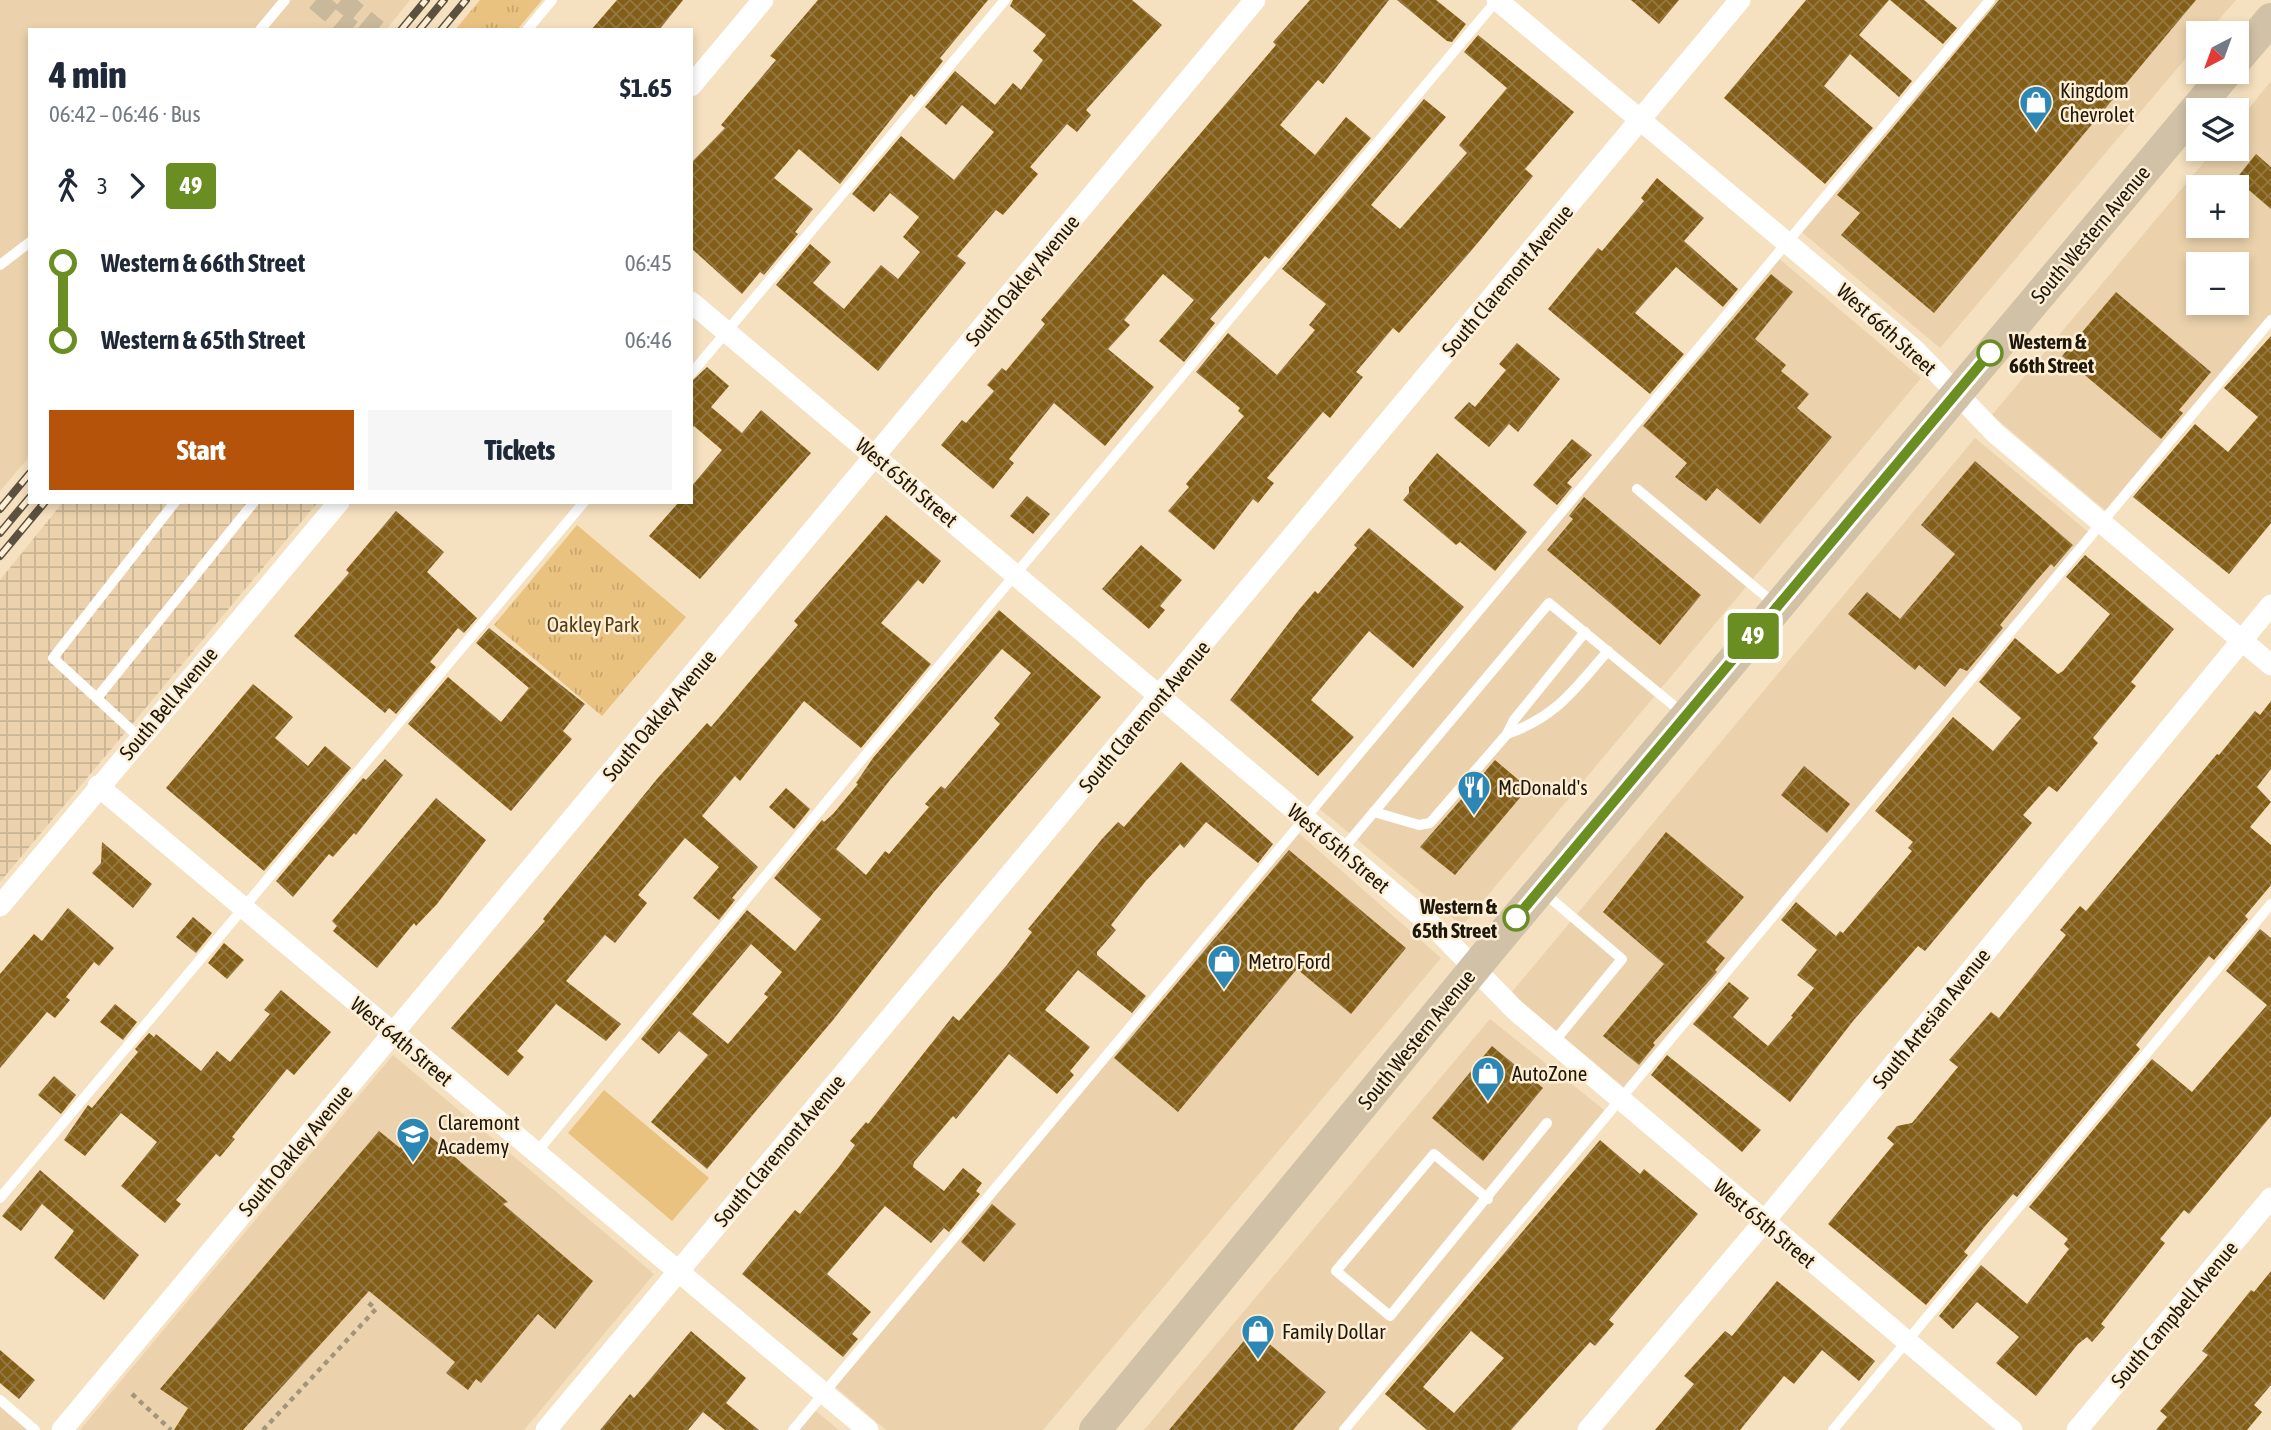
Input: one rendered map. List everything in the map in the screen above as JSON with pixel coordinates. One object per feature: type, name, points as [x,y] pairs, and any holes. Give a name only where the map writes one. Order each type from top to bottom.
[{"type":"main road","points":[[2249,45],[2271,19]]},
{"type":"main road","name":"South Western Avenue","points":[[1096,1430],[1476,967],[2217,84]]},
{"type":"street","points":[[693,84],[763,0]]},
{"type":"street","name":"South Oakley Avenue","points":[[62,1430],[1255,0]]},
{"type":"street","name":"West 66th Street","points":[[1497,0],[1914,350],[1996,434],[2271,665]]},
{"type":"street","name":"South Claremont Avenue","points":[[546,1430],[1160,698],[1740,0]]},
{"type":"street","name":"West 65th Street","points":[[693,304],[1435,928],[1476,967],[1512,1008],[1763,1223],[2012,1430]]},
{"type":"street","name":"South Bell Avenue","points":[[0,905],[337,504]]},
{"type":"street","name":"South Artesian Avenue","points":[[1588,1430],[1763,1223],[2271,605]]},
{"type":"street","name":"West 64th Street","points":[[98,786],[868,1430]]},
{"type":"street","name":"South Campbell Avenue","points":[[2077,1430],[2271,1198]]},
{"type":"lane","points":[[262,28],[285,0]]},
{"type":"lane","points":[[529,28],[552,0]]},
{"type":"lane","points":[[693,372],[1005,0]]},
{"type":"lane","points":[[536,1153],[1497,0]]},
{"type":"lane","points":[[793,1430],[1990,0]]},
{"type":"lane","points":[[0,265],[28,244]]},
{"type":"lane","points":[[1344,1430],[2271,320]]},
{"type":"lane","points":[[1637,489],[1778,607]]},
{"type":"lane","points":[[139,737],[54,659],[71,633],[173,504]]},
{"type":"lane","points":[[97,698],[252,504]]},
{"type":"lane","points":[[0,1198],[245,910],[582,504]]},
{"type":"lane","points":[[1342,850],[1549,603],[1686,716]]},
{"type":"lane","points":[[1374,812],[1419,825],[1430,823],[1507,734],[1514,720],[1585,632]]},
{"type":"lane","points":[[1507,734],[1529,727],[1557,709],[1608,651]]},
{"type":"lane","points":[[1541,890],[1622,959],[1553,1043]]},
{"type":"lane","points":[[1833,1430],[2271,904]]},
{"type":"lane","points":[[1488,1199],[1434,1154],[1336,1271],[1390,1316],[1488,1199],[1547,1124]]},
{"type":"lane","points":[[0,1401],[35,1430]]},
{"type":"path","points":[[263,1430],[376,1309],[365,1300]]},
{"type":"path","points":[[132,1394],[171,1430]]},
{"type":"shaded area","points":[[0,0],[410,0],[388,28],[28,28],[28,458],[0,491]]},
{"type":"shaded area","points":[[1990,0],[2236,0],[2218,21],[2186,21],[2186,58],[1940,348],[1798,229]]},
{"type":"shaded area","points":[[2271,81],[2271,320],[2110,514],[1992,415],[2186,184],[2186,238],[2249,238],[2249,175],[2193,175],[2205,161],[2249,161],[2249,108]]},
{"type":"shaded area","points":[[1776,256],[1921,378],[1462,926],[1316,806]]},
{"type":"shaded area","points":[[1975,438],[2092,535],[1627,1090],[1511,993]]},
{"type":"shaded area","points":[[61,504],[316,504],[0,882],[0,580]]},
{"type":"shaded area","points":[[1295,830],[1441,958],[1043,1430],[886,1430],[832,1384]]},
{"type":"shaded area","points":[[1490,1019],[1608,1113],[1344,1430],[1144,1430]]},
{"type":"shaded area","name":"Claremont Academy","points":[[393,1055],[654,1274],[524,1430],[80,1430]]},
{"type":"shaded area","points":[[0,1400],[32,1430],[0,1430]]},
{"type":"shaded area","points":[[812,1408],[839,1430],[793,1430]]},
{"type":"green space","points":[[480,0],[542,0],[519,28],[457,28]]},
{"type":"green space","name":"Oakley Park","points":[[577,525],[686,617],[602,716],[494,625]]},
{"type":"green space","points":[[604,1090],[709,1178],[672,1221],[568,1133]]},
{"type":"building","points":[[617,0],[683,0],[661,28],[593,28]]},
{"type":"building","points":[[818,0],[988,0],[940,58],[943,61],[914,97],[911,94],[840,184],[799,149],[774,178],[813,209],[795,232],[798,234],[764,275],[760,272],[742,294],[693,250],[693,161],[725,128],[721,125],[776,60],[770,56]]},
{"type":"building","points":[[1013,0],[1132,0],[1162,25],[1086,110],[1091,115],[1077,132],[1067,124],[1030,167],[1038,174],[1003,215],[996,210],[957,256],[966,263],[878,371],[776,285],[810,244],[831,262],[813,283],[844,309],[881,265],[898,279],[920,252],[903,237],[919,217],[890,193],[874,212],[852,194],[901,136],[954,180],[994,132],[962,105],[946,125],[925,107],[955,71],[995,105],[1013,83],[1021,90],[1043,60],[1033,51],[1046,35],[1010,6]]},
{"type":"building","points":[[1310,0],[1389,0],[1323,84],[1318,80],[1280,125],[1315,155],[1346,117],[1371,138],[1269,259],[1265,256],[1210,319],[1215,323],[1184,362],[1159,341],[1194,300],[1163,274],[1124,320],[1130,325],[1108,349],[1154,387],[1105,446],[1054,403],[1009,459],[1014,463],[993,489],[941,445],[962,420],[966,423],[994,391],[987,385],[1002,368],[1006,371],[1045,324],[1041,320],[1276,45],[1273,42]]},
{"type":"building","points":[[1397,0],[1436,0],[1466,24],[1452,42],[1447,41]]},
{"type":"building","points":[[1631,0],[1679,0],[1659,24]]},
{"type":"building","points":[[1806,0],[1889,0],[1859,35],[1912,81],[1899,97],[1850,54],[1824,86],[1873,128],[1825,184],[1724,98]]},
{"type":"building","points":[[1890,0],[1924,0],[1957,28],[1943,44]]},
{"type":"building","points":[[1999,0],[2196,0],[1934,313],[1841,235],[1860,213],[1837,195]]},
{"type":"building","points":[[1478,35],[1574,112],[1525,169],[1533,176],[1399,333],[1393,328],[1356,372],[1363,377],[1330,418],[1323,412],[1267,478],[1274,483],[1258,503],[1253,499],[1214,550],[1168,511],[1189,487],[1186,484],[1244,416],[1238,411],[1240,408],[1196,372],[1228,333],[1277,375],[1315,330],[1309,325],[1326,304],[1282,269],[1424,99],[1446,117],[1371,205],[1400,229],[1467,153],[1459,145],[1507,88],[1464,52]]},
{"type":"building","points":[[2256,154],[2271,167],[2271,209],[2249,190],[2249,175],[2239,175]]},
{"type":"building","points":[[1657,178],[1704,218],[1684,241],[1738,289],[1723,307],[1676,267],[1635,313],[1684,354],[1650,394],[1548,309],[1598,248],[1602,251],[1644,201],[1641,198]]},
{"type":"building","points":[[1771,274],[1793,292],[1755,339],[1786,365],[1781,371],[1809,394],[1797,408],[1832,437],[1760,524],[1717,488],[1706,501],[1675,477],[1687,463],[1643,426]]},
{"type":"building","points":[[2116,292],[2211,372],[2179,410],[2183,413],[2161,439],[2062,356]]},
{"type":"building","points":[[2271,336],[2271,523],[2229,574],[2133,497],[2195,424],[2228,452],[2258,417],[2224,388]]},
{"type":"building","points":[[1517,343],[1560,379],[1518,432],[1509,424],[1489,447],[1454,418],[1469,402],[1475,407],[1506,370],[1499,364]]},
{"type":"building","points":[[707,367],[729,386],[711,407],[742,433],[761,410],[811,453],[700,579],[649,536],[677,504],[693,504],[693,485],[722,450],[693,427],[693,380]]},
{"type":"building","points":[[1572,439],[1592,455],[1567,483],[1572,487],[1557,505],[1533,485]]},
{"type":"building","points":[[1437,453],[1527,532],[1495,571],[1460,542],[1456,545],[1403,500],[1409,493],[1409,487]]},
{"type":"building","points":[[1975,461],[2073,545],[2054,567],[2051,564],[2036,581],[2000,625],[2003,628],[1967,671],[1960,668],[1945,687],[1919,665],[1915,670],[1848,614],[1867,592],[1900,619],[1955,554],[1921,525]]},
{"type":"building","points":[[1027,496],[1050,514],[1033,534],[1010,516]]},
{"type":"building","points":[[1584,497],[1701,595],[1660,645],[1547,550],[1573,519],[1569,516]]},
{"type":"building","points":[[396,511],[444,552],[427,572],[477,618],[464,633],[458,628],[430,662],[436,667],[396,714],[389,708],[385,713],[294,636],[349,573],[346,570]]},
{"type":"building","points":[[886,515],[941,561],[923,584],[918,580],[881,623],[931,664],[861,748],[804,701],[740,781],[735,776],[702,816],[758,867],[732,898],[735,900],[719,920],[693,898],[719,867],[685,838],[638,895],[647,903],[615,943],[605,935],[566,981],[621,1024],[606,1041],[556,1004],[517,1051],[524,1057],[508,1076],[451,1028],[545,921],[543,919],[657,779],[707,723],[711,727],[798,625],[794,621]]},
{"type":"building","points":[[1369,528],[1464,607],[1413,668],[1369,631],[1311,700],[1354,737],[1318,776],[1230,700],[1298,611],[1315,591],[1318,594],[1357,548],[1354,545]]},
{"type":"building","points":[[1141,545],[1182,580],[1160,606],[1165,610],[1149,629],[1102,589]]},
{"type":"building","points":[[2085,555],[2174,629],[2131,682],[2136,686],[2093,738],[2098,743],[2057,792],[2049,786],[2023,815],[2032,823],[1925,951],[1918,946],[1853,1021],[1790,1102],[1693,1024],[1729,982],[1749,998],[1733,1017],[1768,1046],[1793,1017],[1791,1016],[1814,988],[1797,975],[1817,950],[1781,920],[1796,902],[1836,936],[1840,931],[1843,933],[1912,851],[1908,848],[1913,842],[1875,811],[1953,717],[1993,751],[2021,718],[1979,682],[2015,638],[2058,674],[2063,671],[2110,614],[2066,577]]},
{"type":"building","points":[[999,610],[1101,697],[934,892],[833,1020],[707,1169],[651,1122],[708,1055],[679,1031],[659,1054],[641,1039],[747,910],[795,951],[821,919],[774,878],[822,820],[824,822],[833,814],[858,784],[856,783],[873,758]],"holes":[[[1002,649],[1031,673],[994,718],[1000,724],[945,789],[941,786],[925,804],[929,807],[889,854],[885,851],[866,875],[836,849],[890,780]],[[751,944],[782,972],[764,994],[768,997],[728,1044],[692,1014]]]},
{"type":"building","points":[[489,628],[585,704],[563,731],[572,739],[511,811],[408,724],[448,677],[501,722],[529,688],[476,643]]},
{"type":"building","points":[[253,684],[293,717],[275,738],[308,766],[325,746],[351,768],[264,871],[166,788]]},
{"type":"building","points":[[2271,701],[2271,769],[2257,787],[2271,802],[2250,827],[2271,845],[2271,885],[2245,916],[2248,919],[2214,960],[2209,956],[2160,1015],[2136,1045],[2140,1049],[2017,1197],[2013,1194],[1985,1226],[1964,1252],[1968,1255],[1926,1305],[1828,1224],[1894,1144],[1887,1138],[1897,1126],[1912,1123],[1958,1067],[1949,1060],[1991,1012],[1999,1018],[2066,935],[2060,930],[2080,906],[2086,911],[2217,754],[2219,755],[2255,711],[2260,715]]},
{"type":"building","points":[[385,759],[403,775],[356,835],[354,833],[333,857],[329,854],[293,897],[276,881],[363,778],[366,780]]},
{"type":"building","name":"McDonald's","points":[[1495,760],[1528,788],[1455,875],[1420,847]]},
{"type":"building","points":[[1181,762],[1273,844],[1258,863],[1206,822],[1184,848],[1180,844],[1145,882],[1111,925],[1116,930],[1097,955],[1146,996],[1132,1013],[1078,970],[1045,1010],[1090,1047],[1070,1071],[1074,1075],[1057,1094],[1009,1054],[956,1119],[953,1116],[914,1162],[913,1167],[944,1191],[963,1168],[982,1183],[976,1191],[980,1194],[949,1232],[944,1228],[931,1243],[885,1206],[827,1274],[871,1312],[852,1334],[858,1339],[843,1357],[742,1274],[795,1210],[800,1214],[839,1167],[855,1145],[850,1141],[866,1122],[868,1124],[953,1016],[959,1021],[1006,966],[1032,932],[1028,929],[1102,839],[1118,822],[1124,827]]},
{"type":"building","points":[[1804,766],[1850,804],[1827,833],[1781,795]]},
{"type":"building","points":[[786,788],[810,809],[794,829],[769,807]]},
{"type":"building","points":[[436,798],[486,840],[437,904],[416,926],[414,923],[377,968],[333,931],[337,926],[332,921]]},
{"type":"building","points":[[1666,832],[1744,897],[1706,942],[1725,958],[1715,970],[1717,972],[1653,1043],[1655,1045],[1639,1065],[1603,1036],[1664,964],[1603,912]]},
{"type":"building","points":[[102,842],[152,884],[133,908],[92,873],[101,863]]},
{"type":"building","name":"Metro Ford","points":[[1289,850],[1406,948],[1351,1014],[1297,969],[1178,1112],[1114,1058]]},
{"type":"building","points":[[68,908],[114,948],[99,966],[94,962],[66,997],[70,1000],[55,1018],[47,1012],[0,1068],[0,974],[34,934],[42,941]]},
{"type":"building","points":[[193,917],[212,933],[196,953],[176,937]]},
{"type":"building","points":[[2260,929],[2271,938],[2271,1116],[2189,1214],[2184,1210],[2160,1239],[2165,1243],[2101,1324],[2105,1327],[2092,1342],[2087,1337],[2078,1344],[2036,1396],[1996,1363],[2019,1337],[1977,1302],[1953,1329],[1939,1316],[1981,1265],[2027,1304],[2069,1249],[2064,1244],[2068,1239],[2029,1207],[2152,1059],[2192,1092],[2267,1005],[2226,971]]},
{"type":"building","points":[[224,943],[244,960],[227,979],[208,963]]},
{"type":"building","points":[[281,990],[331,1032],[294,1075],[287,1069],[232,1137],[235,1139],[220,1157],[216,1154],[176,1200],[181,1204],[165,1223],[121,1186],[157,1142],[121,1113],[85,1156],[64,1140],[88,1105],[92,1108],[138,1052],[135,1049],[149,1033],[154,1037],[156,1034],[201,1071],[217,1051],[230,1062],[270,1014],[264,1010]]},
{"type":"building","points":[[115,1004],[137,1022],[123,1040],[100,1022]]},
{"type":"building","name":"AutoZone","points":[[1492,1046],[1543,1088],[1483,1161],[1432,1118]]},
{"type":"building","points":[[1667,1055],[1761,1130],[1742,1152],[1651,1075]]},
{"type":"building","points":[[54,1076],[76,1095],[61,1114],[38,1095]]},
{"type":"building","points":[[418,1126],[508,1202],[503,1204],[593,1281],[555,1329],[538,1314],[481,1383],[476,1379],[468,1390],[446,1373],[455,1362],[369,1291],[243,1430],[174,1430],[188,1408],[160,1389],[379,1131],[400,1148]]},
{"type":"building","points":[[1600,1140],[1640,1174],[1644,1169],[1698,1214],[1609,1320],[1614,1324],[1595,1346],[1590,1342],[1511,1430],[1427,1430],[1385,1394]],"holes":[[[1471,1331],[1504,1358],[1454,1413],[1423,1387]]]},
{"type":"building","points":[[40,1170],[139,1255],[104,1300],[54,1258],[74,1231],[42,1204],[21,1231],[2,1216]]},
{"type":"building","points":[[992,1204],[1016,1224],[984,1262],[961,1242]]},
{"type":"building","points":[[2271,1271],[2271,1385],[2254,1405],[2262,1412],[2247,1430],[2156,1430],[2167,1417],[2160,1411],[2208,1355],[2202,1351],[2251,1290],[2254,1292]]},
{"type":"building","points":[[1777,1281],[1875,1361],[1859,1381],[1822,1350],[1794,1384],[1784,1376],[1740,1430],[1655,1430],[1694,1384],[1684,1376],[1725,1331],[1732,1336]]},
{"type":"building","name":"Family Dollar","points":[[1253,1330],[1326,1392],[1293,1430],[1169,1430]]},
{"type":"building","points":[[691,1331],[746,1378],[726,1403],[759,1430],[725,1430],[703,1412],[688,1430],[600,1430],[630,1394],[634,1398]]},
{"type":"building","points":[[0,1350],[35,1380],[19,1399],[0,1383]]},
{"type":"tunnel","points":[[316,0],[349,28]]},
{"type":"tunnel","points":[[341,0],[375,28]]},
{"type":"railway","points":[[403,28],[426,0]]},
{"type":"railway","points":[[421,28],[444,0]]},
{"type":"railway","points":[[443,28],[466,0]]},
{"type":"railway","points":[[0,509],[28,475]]},
{"type":"railway","points":[[0,533],[28,499]]},
{"type":"railway","points":[[0,556],[43,504]]},
{"type":"bus line","name":"49","points":[[1516,918],[1990,353]]},
{"type":"place","name":"Kingdom Chevrolet","points":[[2036,132]]},
{"type":"place","name":"Western & 66th Street","points":[[1990,353]]},
{"type":"place","name":"McDonald's","points":[[1474,817]]},
{"type":"place","name":"Western & 65th Street","points":[[1516,918]]},
{"type":"place","name":"Metro Ford","points":[[1224,991]]},
{"type":"place","name":"AutoZone","points":[[1488,1103]]},
{"type":"place","name":"Claremont Academy","points":[[413,1164]]},
{"type":"place","name":"Family Dollar","points":[[1258,1361]]}]
